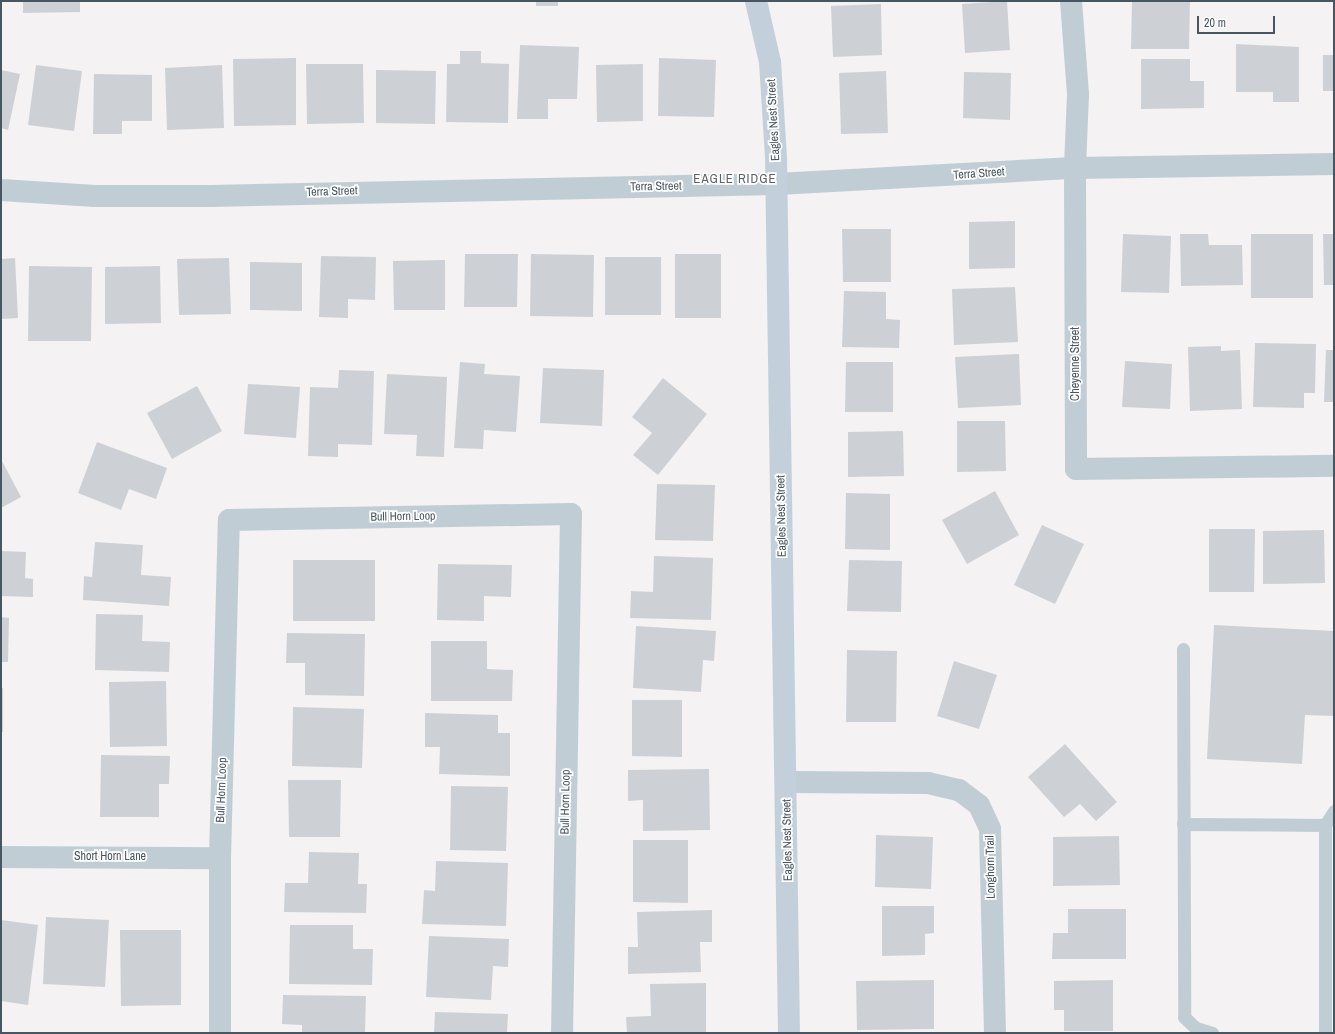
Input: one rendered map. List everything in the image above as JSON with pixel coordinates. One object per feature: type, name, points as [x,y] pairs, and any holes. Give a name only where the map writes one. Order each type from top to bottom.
[{"type":"street","name":"Eagles Nest Street","points":[[756,1],[770,62],[777,184],[790,1033]]},
{"type":"street","name":"Cheyenne Street","points":[[1071,1],[1078,87],[1075,168],[1076,469],[1334,466]]},
{"type":"street","name":"Terra Street","points":[[1,190],[95,196],[211,196],[777,184],[1075,168],[1334,164]]},
{"type":"street","name":"Bull Horn Loop","points":[[220,1033],[220,858],[229,520],[571,514],[562,1033]]},
{"type":"street","name":"Longhorn Trail","points":[[787,782],[928,783],[959,790],[979,805],[990,829],[995,1033]]},
{"type":"street","name":"Short Horn Lane","points":[[1,857],[220,858]]},
{"type":"lane","points":[[1183,649],[1184,1017],[1196,1028],[1212,1033]]},
{"type":"lane","points":[[1325,1033],[1325,825],[1334,811]]},
{"type":"lane","points":[[1183,824],[1325,825]]},
{"type":"building","points":[[23,1],[80,1],[80,12],[23,13]]},
{"type":"building","points":[[536,1],[558,1],[558,6],[536,6]]},
{"type":"building","points":[[1007,1],[1010,50],[965,53],[962,4]]},
{"type":"building","points":[[1132,1],[1190,1],[1189,49],[1131,49]]},
{"type":"building","points":[[881,4],[882,55],[833,57],[831,6]]},
{"type":"building","points":[[1236,44],[1299,47],[1299,102],[1273,102],[1273,92],[1236,92]]},
{"type":"building","points":[[520,45],[579,47],[577,99],[548,99],[548,119],[517,119]]},
{"type":"building","points":[[460,51],[481,51],[481,63],[509,64],[508,123],[446,122],[447,64],[460,64]]},
{"type":"building","points":[[1323,55],[1334,55],[1334,91],[1323,91]]},
{"type":"building","points":[[296,58],[296,125],[234,126],[233,59]]},
{"type":"building","points":[[659,58],[716,60],[714,117],[658,116]]},
{"type":"building","points":[[1141,59],[1190,59],[1190,81],[1204,81],[1204,108],[1141,109]]},
{"type":"building","points":[[306,64],[363,64],[364,123],[307,124]]},
{"type":"building","points":[[643,64],[643,121],[597,122],[596,65]]},
{"type":"building","points":[[36,65],[82,71],[74,131],[28,125]]},
{"type":"building","points":[[222,65],[224,128],[167,130],[165,68]]},
{"type":"building","points":[[1,70],[20,74],[8,130],[1,128]]},
{"type":"building","points":[[376,70],[436,71],[435,124],[376,123]]},
{"type":"building","points":[[886,71],[888,133],[841,134],[839,73]]},
{"type":"building","points":[[964,72],[1011,73],[1010,120],[963,118]]},
{"type":"building","points":[[94,74],[152,75],[152,121],[122,121],[122,134],[93,134]]},
{"type":"building","points":[[1015,221],[1015,268],[969,269],[969,222]]},
{"type":"building","points":[[842,229],[891,229],[891,282],[843,282]]},
{"type":"building","points":[[1123,234],[1171,236],[1169,293],[1121,292]]},
{"type":"building","points":[[1180,234],[1208,234],[1209,245],[1242,245],[1243,285],[1181,286]]},
{"type":"building","points":[[1251,234],[1313,234],[1313,298],[1251,298]]},
{"type":"building","points":[[1323,234],[1334,234],[1334,285],[1324,285]]},
{"type":"building","points":[[465,254],[518,254],[517,307],[464,307]]},
{"type":"building","points":[[531,254],[594,255],[593,317],[530,316]]},
{"type":"building","points":[[675,254],[721,254],[721,318],[675,318]]},
{"type":"building","points":[[321,256],[376,257],[375,300],[348,299],[348,318],[319,317]]},
{"type":"building","points":[[605,257],[661,257],[661,315],[605,315]]},
{"type":"building","points":[[15,258],[18,318],[1,319],[1,259]]},
{"type":"building","points":[[229,258],[231,314],[179,315],[177,259]]},
{"type":"building","points":[[445,260],[445,310],[394,310],[393,261]]},
{"type":"building","points":[[250,262],[302,263],[302,311],[250,310]]},
{"type":"building","points":[[29,266],[92,267],[91,341],[28,341]]},
{"type":"building","points":[[160,266],[161,323],[105,324],[105,267]]},
{"type":"building","points":[[1015,287],[1018,342],[954,345],[952,289]]},
{"type":"building","points":[[844,291],[886,292],[886,319],[900,320],[899,348],[842,347]]},
{"type":"building","points":[[1255,343],[1316,344],[1315,393],[1304,393],[1304,408],[1253,407]]},
{"type":"building","points":[[1221,346],[1221,351],[1240,350],[1242,409],[1190,411],[1188,347]]},
{"type":"building","points":[[1326,350],[1334,350],[1334,402],[1324,402]]},
{"type":"building","points":[[1019,354],[1021,405],[958,408],[955,357]]},
{"type":"building","points":[[1125,361],[1172,364],[1170,409],[1122,407]]},
{"type":"building","points":[[460,362],[485,364],[484,374],[520,376],[516,432],[484,430],[483,449],[454,448]]},
{"type":"building","points":[[846,362],[893,362],[893,412],[845,412]]},
{"type":"building","points":[[543,368],[604,370],[602,426],[540,423]]},
{"type":"building","points":[[339,370],[374,371],[372,445],[338,444],[338,457],[308,456],[310,387],[338,388]]},
{"type":"building","points":[[387,374],[447,377],[444,457],[416,456],[417,435],[384,434]]},
{"type":"building","points":[[663,378],[707,414],[658,475],[633,455],[652,433],[632,417]]},
{"type":"building","points":[[248,384],[300,387],[296,438],[244,434]]},
{"type":"building","points":[[197,386],[222,431],[172,459],[147,413]]},
{"type":"building","points":[[957,421],[1005,421],[1006,471],[957,472]]},
{"type":"building","points":[[903,431],[904,476],[848,477],[848,432]]},
{"type":"building","points":[[97,442],[167,468],[156,499],[129,489],[121,510],[78,493]]},
{"type":"building","points":[[1,459],[21,497],[1,508]]},
{"type":"building","points":[[657,484],[715,485],[713,541],[655,540]]},
{"type":"building","points":[[995,491],[1019,535],[967,564],[942,520]]},
{"type":"building","points":[[846,493],[890,494],[890,550],[845,549]]},
{"type":"building","points":[[1042,525],[1084,544],[1055,604],[1014,585]]},
{"type":"building","points":[[1209,529],[1255,529],[1254,592],[1209,592]]},
{"type":"building","points":[[1324,530],[1325,583],[1263,584],[1263,531]]},
{"type":"building","points":[[95,542],[143,545],[141,575],[171,577],[169,606],[83,600],[84,576],[92,577]]},
{"type":"building","points":[[1,551],[26,552],[25,578],[33,579],[33,597],[1,596]]},
{"type":"building","points":[[654,556],[713,558],[711,620],[630,618],[631,591],[653,592]]},
{"type":"building","points":[[293,560],[375,560],[375,621],[293,621]]},
{"type":"building","points":[[849,560],[902,561],[901,612],[847,611]]},
{"type":"building","points":[[438,564],[512,565],[511,597],[484,596],[484,621],[437,620]]},
{"type":"building","points":[[96,614],[143,615],[142,641],[170,642],[169,672],[95,670]]},
{"type":"building","points":[[1,617],[9,618],[8,662],[1,662]]},
{"type":"building","points":[[1214,625],[1334,631],[1334,716],[1305,715],[1302,764],[1207,759]]},
{"type":"building","points":[[636,626],[716,631],[714,661],[703,660],[701,692],[633,688]]},
{"type":"building","points":[[287,633],[365,634],[364,696],[305,695],[305,663],[286,663]]},
{"type":"building","points":[[431,641],[487,641],[487,669],[513,670],[512,701],[431,701]]},
{"type":"building","points":[[847,650],[897,651],[896,722],[846,722]]},
{"type":"building","points":[[954,661],[997,675],[979,729],[937,716]]},
{"type":"building","points":[[166,681],[167,746],[110,747],[109,682]]},
{"type":"building","points":[[1,688],[3,688],[3,732],[1,732]]},
{"type":"building","points":[[632,700],[682,700],[682,757],[632,756]]},
{"type":"building","points":[[293,707],[364,709],[362,768],[292,766]]},
{"type":"building","points":[[425,713],[498,715],[498,733],[510,733],[510,776],[439,774],[440,747],[425,747]]},
{"type":"building","points":[[1065,744],[1117,802],[1096,821],[1080,804],[1064,817],[1028,777]]},
{"type":"building","points":[[101,755],[170,756],[169,784],[159,784],[159,817],[100,817]]},
{"type":"building","points":[[709,769],[710,830],[643,831],[643,800],[628,801],[628,770]]},
{"type":"building","points":[[288,780],[341,780],[340,837],[289,837]]},
{"type":"building","points":[[451,786],[508,787],[506,851],[450,850]]},
{"type":"building","points":[[876,835],[933,837],[931,889],[875,887]]},
{"type":"building","points":[[1119,836],[1120,885],[1053,886],[1053,837]]},
{"type":"building","points":[[633,840],[688,840],[688,903],[633,902]]},
{"type":"building","points":[[309,852],[359,853],[358,884],[367,884],[366,913],[284,912],[285,883],[308,883]]},
{"type":"building","points":[[436,861],[508,863],[506,926],[422,924],[424,890],[435,891]]},
{"type":"building","points":[[882,906],[934,906],[934,933],[925,934],[925,955],[882,956]]},
{"type":"building","points":[[1068,909],[1126,909],[1126,959],[1052,959],[1053,933],[1068,933]]},
{"type":"building","points":[[712,910],[712,942],[700,942],[701,972],[628,974],[628,947],[638,947],[637,912]]},
{"type":"building","points":[[46,917],[109,920],[105,987],[43,984]]},
{"type":"building","points":[[1,920],[38,925],[28,1005],[1,1001]]},
{"type":"building","points":[[290,925],[353,925],[353,949],[373,949],[372,985],[289,984]]},
{"type":"building","points":[[120,930],[181,930],[181,1005],[121,1006]]},
{"type":"building","points":[[429,936],[509,939],[508,967],[493,966],[491,1000],[426,997]]},
{"type":"building","points":[[934,980],[934,1029],[857,1030],[856,981]]},
{"type":"building","points":[[1113,980],[1113,1031],[1064,1031],[1064,1010],[1054,1010],[1054,981]]},
{"type":"building","points":[[706,983],[706,1033],[627,1033],[626,1017],[651,1016],[650,984]]},
{"type":"building","points":[[283,995],[366,996],[365,1033],[302,1033],[302,1025],[282,1024]]},
{"type":"building","points":[[435,1012],[508,1014],[507,1033],[434,1033]]},
{"type":"district","name":"EAGLE RIDGE","points":[[735,179]]}]
